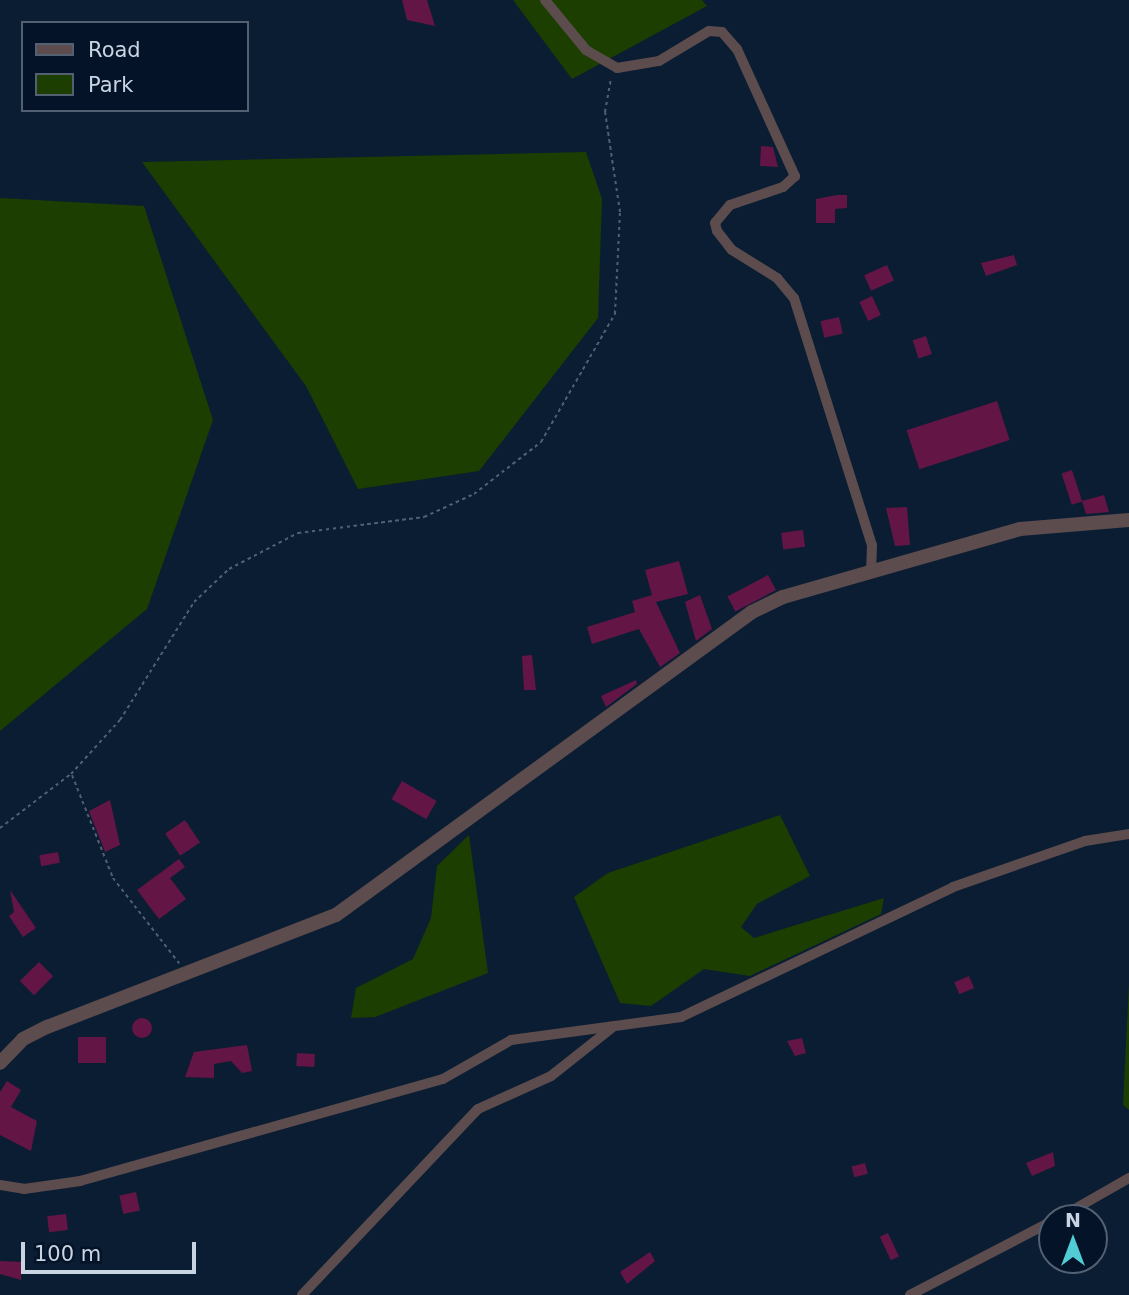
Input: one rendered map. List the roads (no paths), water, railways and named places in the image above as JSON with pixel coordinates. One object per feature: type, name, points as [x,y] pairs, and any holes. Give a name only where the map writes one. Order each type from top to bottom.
[{"type":"street","points":[[545,0],[586,50],[617,68],[659,61],[709,31],[722,32],[737,48],[795,176],[783,187],[730,205],[715,223],[717,231],[794,298],[872,545],[871,573]]},
{"type":"street","points":[[0,1063],[23,1039],[185,970],[336,915],[752,612],[1020,529],[1129,520]]},
{"type":"street","points":[[0,1185],[24,1189],[80,1181],[443,1079],[511,1040],[681,1017],[953,887],[1085,841],[1129,834]]},
{"type":"street","points":[[302,1295],[478,1109],[551,1076],[616,1025]]},
{"type":"street","points":[[1084,1204],[1129,1178]]},
{"type":"street","points":[[909,1295],[1038,1228]]}]
